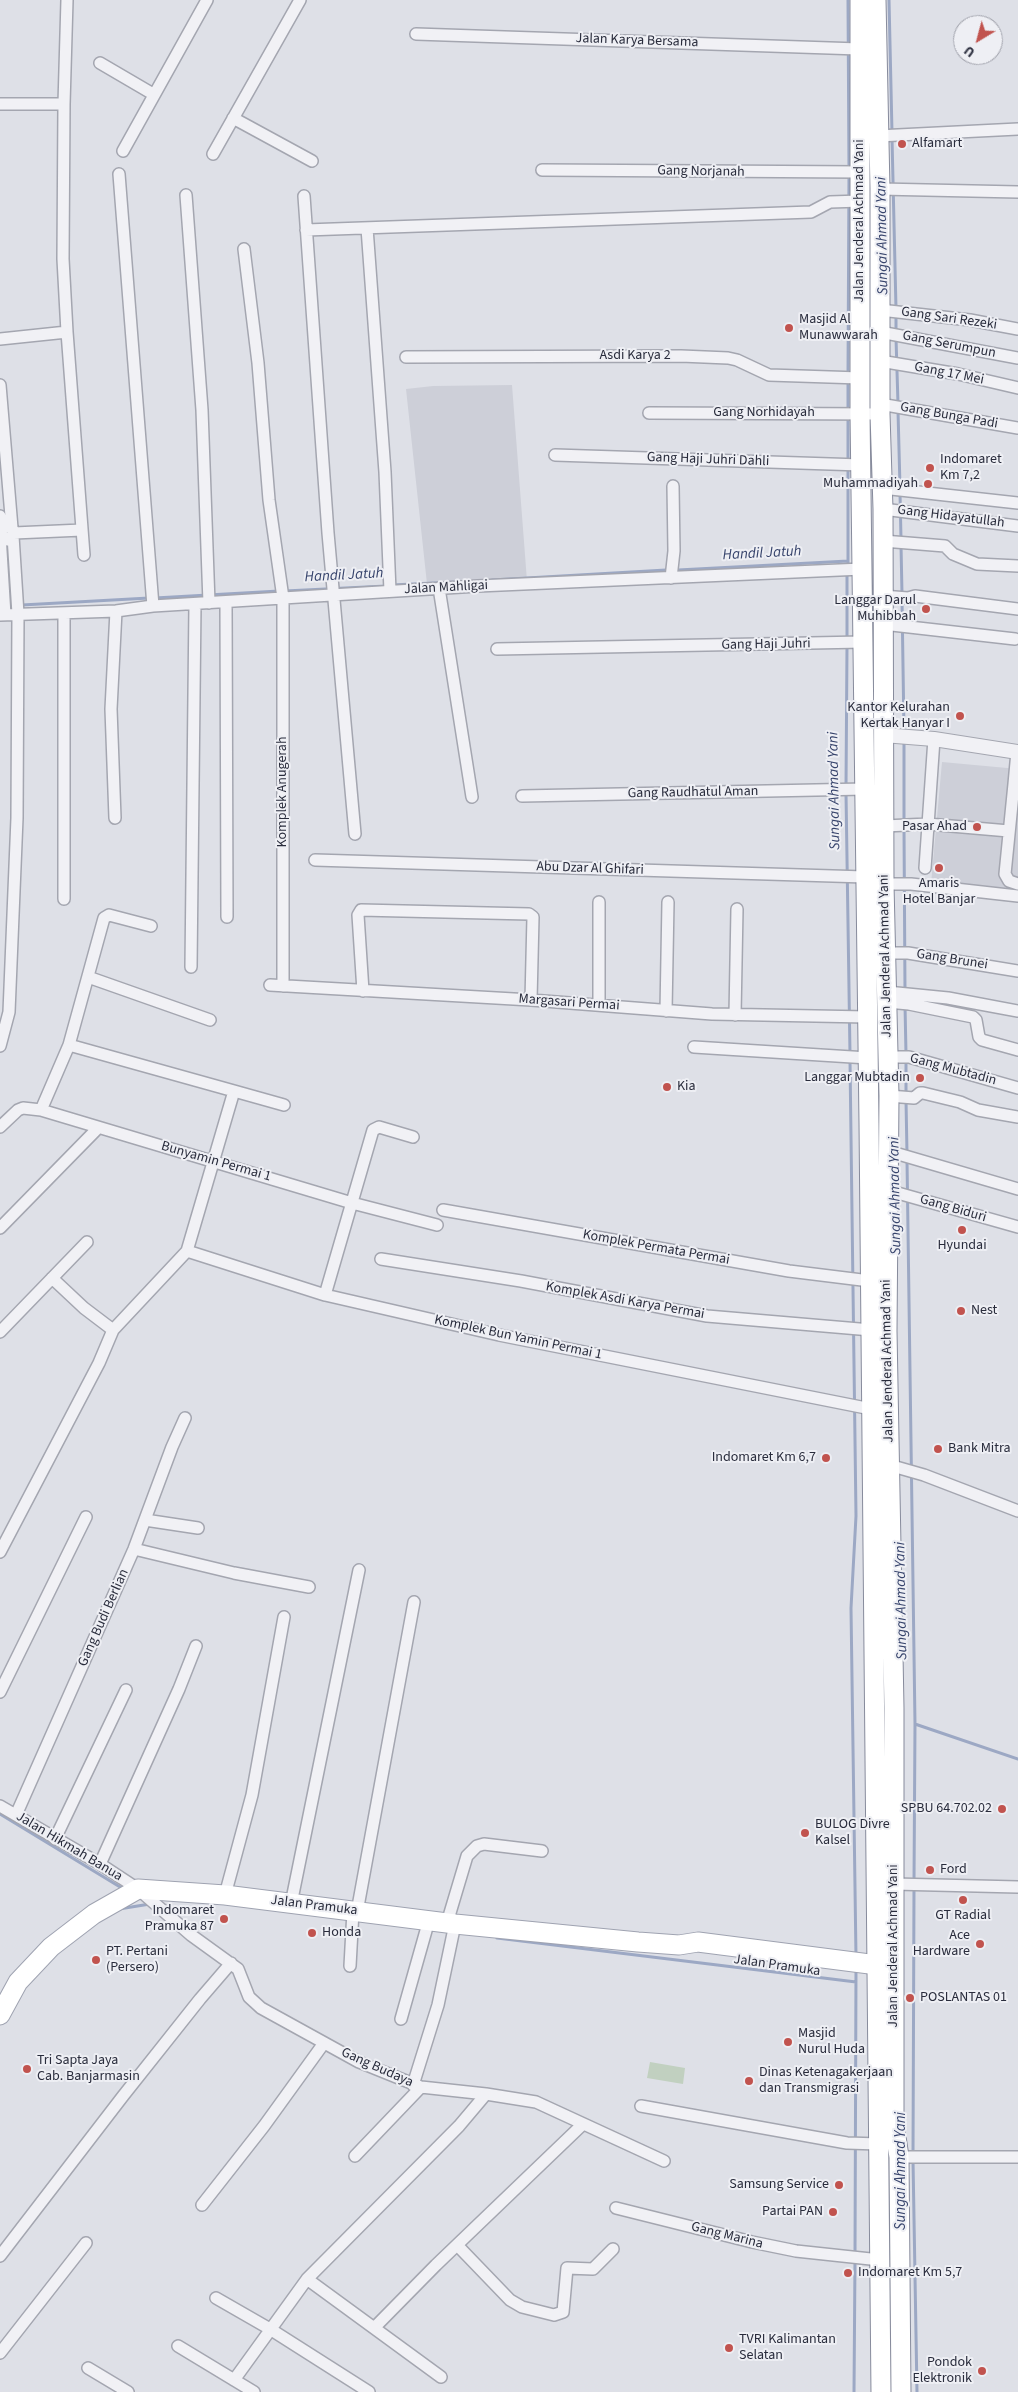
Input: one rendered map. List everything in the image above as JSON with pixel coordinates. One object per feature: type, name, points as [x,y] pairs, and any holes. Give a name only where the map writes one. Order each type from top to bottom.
[{"type":"main road","name":"Jalan Jenderal Achmad Yani","points":[[860,0],[865,55],[889,189],[891,363],[888,408],[894,489],[898,736],[901,1194],[878,1224],[870,1281],[871,1330],[860,1407],[871,1971],[879,2144],[881,2392]]},
{"type":"main road","name":"Jalan Jenderal Achmad Yani","points":[[876,0],[865,55],[852,172],[851,413],[857,569],[852,642],[853,1017],[854,1057],[878,1224],[889,1465],[894,1708],[901,1884],[871,1971],[894,2123],[904,2157],[901,2392]]},
{"type":"main road","name":"Jalan Pramuka","points":[[138,1889],[226,1894],[291,1904],[443,1922],[680,1945],[698,1942],[871,1971]]},
{"type":"main road","points":[[2,2004],[18,1982],[51,1947],[94,1914],[138,1889]]},
{"type":"main road","points":[[881,2319],[901,2318]]},
{"type":"main road","points":[[880,2339],[901,2338]]},
{"type":"street","points":[[67,0],[63,259],[84,555]]},
{"type":"street","points":[[123,151],[207,0]]},
{"type":"street","points":[[213,154],[300,0]]},
{"type":"street","name":"Jalan Karya Bersama","points":[[416,34],[865,55]]},
{"type":"street","points":[[100,63],[153,94]]},
{"type":"street","points":[[0,104],[64,104]]},
{"type":"street","points":[[233,118],[312,161]]},
{"type":"street","points":[[878,136],[1018,129]]},
{"type":"street","name":"Gang Norjanah","points":[[542,170],[852,172]]},
{"type":"street","points":[[119,174],[152,601]]},
{"type":"street","points":[[889,189],[1018,192]]},
{"type":"street","points":[[186,195],[202,410],[209,598]]},
{"type":"street","points":[[304,196],[333,590],[355,834]]},
{"type":"street","points":[[306,230],[811,212],[830,202],[852,201]]},
{"type":"street","points":[[367,228],[385,472],[390,587]]},
{"type":"street","name":"Komplek Anugerah","points":[[244,249],[258,363],[269,500],[283,593],[284,811],[281,931],[283,986]]},
{"type":"street","name":"Gang Sari Rezeki","points":[[890,310],[970,320],[1018,329]]},
{"type":"street","points":[[0,339],[67,332]]},
{"type":"street","name":"Gang Serumpun","points":[[891,334],[1018,358]]},
{"type":"street","name":"Asdi Karya 2","points":[[406,357],[690,356],[737,360],[769,375],[851,377]]},
{"type":"street","name":"Gang 17 Mei","points":[[891,363],[958,374],[1018,388]]},
{"type":"street","points":[[0,385],[8,532],[18,614],[16,818],[5,948],[9,1012],[0,1046]]},
{"type":"street","name":"Gang Norhidayah","points":[[649,413],[851,413],[888,408]]},
{"type":"street","name":"Gang Bunga Padi","points":[[888,408],[1018,428]]},
{"type":"street","name":"Gang Haji Juhri Dahli","points":[[556,455],[853,465]]},
{"type":"street","points":[[671,578],[674,551],[673,486]]},
{"type":"street","points":[[894,489],[1018,503]]},
{"type":"street","name":"Gang Hidayatullah","points":[[894,510],[1018,526]]},
{"type":"street","points":[[0,516],[8,532],[2,615]]},
{"type":"street","points":[[8,532],[82,530]]},
{"type":"street","points":[[894,542],[945,546],[953,554],[977,564],[1018,566]]},
{"type":"street","name":"Jalan Mahligai","points":[[2,615],[116,611],[152,601],[195,604],[209,598],[226,602],[283,593],[333,590],[390,587],[439,588],[857,569]]},
{"type":"street","points":[[439,588],[472,797]]},
{"type":"street","points":[[895,597],[916,596],[1018,609]]},
{"type":"street","points":[[226,602],[227,917]]},
{"type":"street","points":[[191,967],[195,604]]},
{"type":"street","points":[[115,818],[111,709],[116,611]]},
{"type":"street","points":[[64,613],[64,899]]},
{"type":"street","points":[[895,625],[1015,639]]},
{"type":"street","name":"Gang Haji Juhri","points":[[497,649],[852,642]]},
{"type":"street","points":[[898,736],[934,739],[1017,752],[1016,784],[1005,874],[1009,881],[1018,884]]},
{"type":"street","points":[[925,868],[934,739]]},
{"type":"street","name":"Gang Raudhatul Aman","points":[[522,796],[852,789]]},
{"type":"street","points":[[898,825],[928,824],[1009,831]]},
{"type":"street","name":"Abu Dzar Al Ghifari","points":[[315,860],[853,878]]},
{"type":"street","points":[[898,884],[1018,896]]},
{"type":"street","points":[[599,902],[599,1006]]},
{"type":"street","points":[[666,1011],[668,902]]},
{"type":"street","points":[[735,1015],[737,909]]},
{"type":"street","points":[[364,991],[358,915],[361,910],[529,914],[533,917],[532,1000]]},
{"type":"street","points":[[41,1110],[69,1045],[104,918],[108,915],[151,926]]},
{"type":"street","name":"Gang Brunei","points":[[898,953],[1018,971]]},
{"type":"street","points":[[88,977],[210,1020]]},
{"type":"street","name":"Margasari Permai","points":[[270,985],[532,1000],[735,1015],[853,1017]]},
{"type":"street","points":[[899,998],[948,998],[1018,1012]]},
{"type":"street","points":[[899,998],[973,1017],[976,1020],[979,1037],[982,1040],[1018,1050]]},
{"type":"street","points":[[69,1045],[284,1105]]},
{"type":"street","points":[[694,1047],[854,1057]]},
{"type":"street","name":"Gang Mubtadin","points":[[900,1057],[1018,1088]]},
{"type":"street","points":[[0,1552],[99,1363],[113,1330],[187,1251],[212,1161],[234,1092]]},
{"type":"street","points":[[900,1097],[924,1093],[960,1102],[978,1110],[1018,1117]]},
{"type":"street","name":"Bunyamin Permai 1","points":[[0,1127],[18,1110],[23,1108],[41,1110],[352,1203],[437,1225]]},
{"type":"street","points":[[324,1295],[373,1130],[378,1127],[413,1137]]},
{"type":"street","points":[[0,1228],[98,1128]]},
{"type":"street","points":[[901,1154],[1018,1189]]},
{"type":"street","name":"Gang Biduri","points":[[901,1194],[1018,1227]]},
{"type":"street","name":"Komplek Permata Permai","points":[[443,1210],[789,1271],[870,1281]]},
{"type":"street","points":[[0,1332],[88,1242]]},
{"type":"street","name":"Komplek Bun Yamin Permai 1","points":[[187,1251],[324,1295],[499,1335],[860,1407]]},
{"type":"street","name":"Komplek Asdi Karya Permai","points":[[381,1259],[521,1281],[707,1316],[871,1330]]},
{"type":"street","points":[[52,1278],[84,1308],[113,1330]]},
{"type":"street","name":"Gang Budi Berlian","points":[[16,1815],[134,1549],[185,1418]]},
{"type":"street","points":[[889,1465],[924,1475],[1018,1511]]},
{"type":"street","points":[[0,1692],[86,1517]]},
{"type":"street","points":[[145,1520],[198,1528]]},
{"type":"street","points":[[134,1549],[234,1573],[309,1587]]},
{"type":"street","points":[[291,1904],[359,1570]]},
{"type":"street","points":[[350,1966],[355,1911],[414,1602]]},
{"type":"street","points":[[226,1894],[252,1795],[284,1617]]},
{"type":"street","points":[[100,1864],[179,1689],[196,1646]]},
{"type":"street","points":[[55,1839],[126,1690]]},
{"type":"street","name":"Jalan Hikmah Banua","points":[[0,1806],[100,1864],[138,1889]]},
{"type":"street","points":[[401,2019],[443,1922],[467,1856],[477,1846],[484,1844],[542,1851]]},
{"type":"street","points":[[901,1884],[1018,1887]]},
{"type":"street","name":"Gang Budaya","points":[[138,1889],[191,1935],[231,1963],[242,1976],[249,1997],[254,2002],[359,2062],[417,2086],[536,2102],[664,2161]]},
{"type":"street","points":[[354,2156],[417,2086],[438,2005],[443,1922]]},
{"type":"street","points":[[0,2256],[129,2088],[231,1963]]},
{"type":"street","points":[[202,2205],[264,2126],[324,2043]]},
{"type":"street","points":[[234,2380],[307,2279],[459,2126],[486,2094]]},
{"type":"street","points":[[641,2106],[847,2143],[879,2144]]},
{"type":"street","points":[[374,2328],[583,2124]]},
{"type":"street","points":[[904,2157],[1018,2157]]},
{"type":"street","name":"Gang Marina","points":[[616,2208],[796,2251],[880,2260]]},
{"type":"street","points":[[0,2353],[86,2243]]},
{"type":"street","points":[[457,2245],[510,2300],[522,2307],[554,2315],[563,2312],[567,2268],[593,2269],[613,2249]]},
{"type":"street","points":[[307,2279],[442,2377]]},
{"type":"street","points":[[216,2298],[270,2329],[369,2392]]},
{"type":"street","points":[[178,2346],[254,2392]]},
{"type":"street","points":[[88,2368],[128,2392]]},
{"type":"shaded area","points":[[512,385],[527,581],[427,584],[406,389],[433,386]]},
{"type":"shaded area","name":"Pasar Ahad","points":[[942,762],[1018,769],[1018,893],[931,884]]},
{"type":"green space","points":[[650,2062],[685,2068],[683,2084],[647,2078]]},
{"type":"waterway","name":"Sungai Ahmad Yani","points":[[848,0],[849,169]]},
{"type":"waterway","name":"Sungai Ahmad Yani","points":[[889,0],[892,132]]},
{"type":"waterway","name":"Sungai Ahmad Yani","points":[[892,138],[896,309]]},
{"type":"waterway","name":"Sungai Ahmad Yani","points":[[848,374],[849,176]]},
{"type":"waterway","name":"Sungai Ahmad Yani","points":[[896,316],[896,332]]},
{"type":"waterway","name":"Sungai Ahmad Yani","points":[[896,338],[898,404]]},
{"type":"waterway","name":"Sungai Ahmad Yani","points":[[848,381],[848,462]]},
{"type":"waterway","name":"Sungai Ahmad Yani","points":[[898,411],[900,487]]},
{"type":"waterway","name":"Sungai Ahmad Yani","points":[[848,468],[848,567]]},
{"type":"waterway","name":"Sungai Ahmad Yani","points":[[900,493],[901,539]]},
{"type":"waterway","name":"Sungai Ahmad Yani","points":[[901,545],[902,594]]},
{"type":"waterway","name":"Handil Jatuh","points":[[678,570],[848,561]]},
{"type":"waterway","name":"Handil Jatuh","points":[[492,580],[666,570]]},
{"type":"waterway","name":"Sungai Ahmad Yani","points":[[847,573],[847,639]]},
{"type":"waterway","name":"Handil Jatuh","points":[[392,585],[454,582]]},
{"type":"waterway","name":"Handil Jatuh","points":[[285,591],[386,586]]},
{"type":"waterway","name":"Handil Jatuh","points":[[155,598],[279,591]]},
{"type":"waterway","name":"Handil Jatuh","points":[[22,605],[149,598]]},
{"type":"waterway","name":"Sungai Ahmad Yani","points":[[902,600],[904,732]]},
{"type":"waterway","name":"Sungai Ahmad Yani","points":[[846,787],[847,646]]},
{"type":"waterway","name":"Sungai Ahmad Yani","points":[[904,740],[904,822]]},
{"type":"waterway","name":"Sungai Ahmad Yani","points":[[846,793],[850,1054]]},
{"type":"waterway","name":"Sungai Ahmad Yani","points":[[904,828],[905,992]]},
{"type":"waterway","name":"Sungai Ahmad Yani","points":[[905,1005],[906,1054]]},
{"type":"waterway","name":"Sungai Ahmad Yani","points":[[906,1060],[906,1094]]},
{"type":"waterway","name":"Sungai Ahmad Yani","points":[[850,1061],[856,1516],[851,1608],[856,1957]]},
{"type":"waterway","name":"Sungai Ahmad Yani","points":[[906,1100],[907,1154]]},
{"type":"waterway","name":"Sungai Ahmad Yani","points":[[907,1160],[915,1724],[914,1882]]},
{"type":"waterway","points":[[915,1724],[1018,1759]]},
{"type":"waterway","points":[[0,1814],[125,1890]]},
{"type":"waterway","name":"Sungai Ahmad Yani","points":[[913,2154],[914,1888]]},
{"type":"waterway","points":[[119,1909],[150,1904]]},
{"type":"waterway","points":[[497,1938],[856,1982]]},
{"type":"waterway","name":"Sungai Ahmad Yani","points":[[855,2254],[856,1968]]},
{"type":"waterway","name":"Sungai Ahmad Yani","points":[[913,2160],[917,2392]]},
{"type":"waterway","name":"Sungai Ahmad Yani","points":[[854,2392],[855,2260]]},
{"type":"place","name":"Alfamart","points":[[902,144]]},
{"type":"place","name":"Masjid Al Munawwarah","points":[[789,328]]},
{"type":"place","name":"Indomaret Km 7,2","points":[[930,468]]},
{"type":"place","name":"Muhammadiyah","points":[[928,484]]},
{"type":"place","name":"Langgar Darul Muhibbah","points":[[926,609]]},
{"type":"place","name":"Kantor Kelurahan Kertak Hanyar I","points":[[960,716]]},
{"type":"place","name":"Pasar Ahad","points":[[977,827]]},
{"type":"place","name":"Amaris Hotel Banjar","points":[[939,868]]},
{"type":"place","name":"Langgar Mubtadin","points":[[920,1078]]},
{"type":"place","name":"Kia","points":[[667,1087]]},
{"type":"place","name":"Hyundai","points":[[962,1230]]},
{"type":"place","name":"Nest","points":[[961,1311]]},
{"type":"place","name":"Bank Mitra","points":[[938,1449]]},
{"type":"place","name":"Indomaret Km 6,7","points":[[826,1458]]},
{"type":"place","name":"SPBU 64.702.02","points":[[1002,1809]]},
{"type":"place","name":"BULOG Divre Kalsel","points":[[805,1833]]},
{"type":"place","name":"Ford","points":[[930,1870]]},
{"type":"place","name":"GT Radial","points":[[963,1900]]},
{"type":"place","name":"Indomaret Pramuka 87","points":[[224,1919]]},
{"type":"place","name":"Honda","points":[[312,1933]]},
{"type":"place","name":"Ace Hardware","points":[[980,1944]]},
{"type":"place","name":"PT. Pertani (Persero)","points":[[96,1960]]},
{"type":"place","name":"POSLANTAS 01","points":[[910,1998]]},
{"type":"place","name":"Masjid Nurul Huda","points":[[788,2042]]},
{"type":"place","name":"Tri Sapta Jaya Cab. Banjarmasin","points":[[27,2069]]},
{"type":"place","name":"Dinas Ketenagakerjaan dan Transmigrasi","points":[[749,2081]]},
{"type":"place","name":"Samsung Service","points":[[839,2185]]},
{"type":"place","name":"Partai PAN","points":[[833,2212]]},
{"type":"place","name":"Indomaret Km 5,7","points":[[848,2273]]},
{"type":"place","name":"TVRI Kalimantan Selatan","points":[[729,2348]]},
{"type":"place","name":"Pondok Elektronik","points":[[982,2371]]}]
